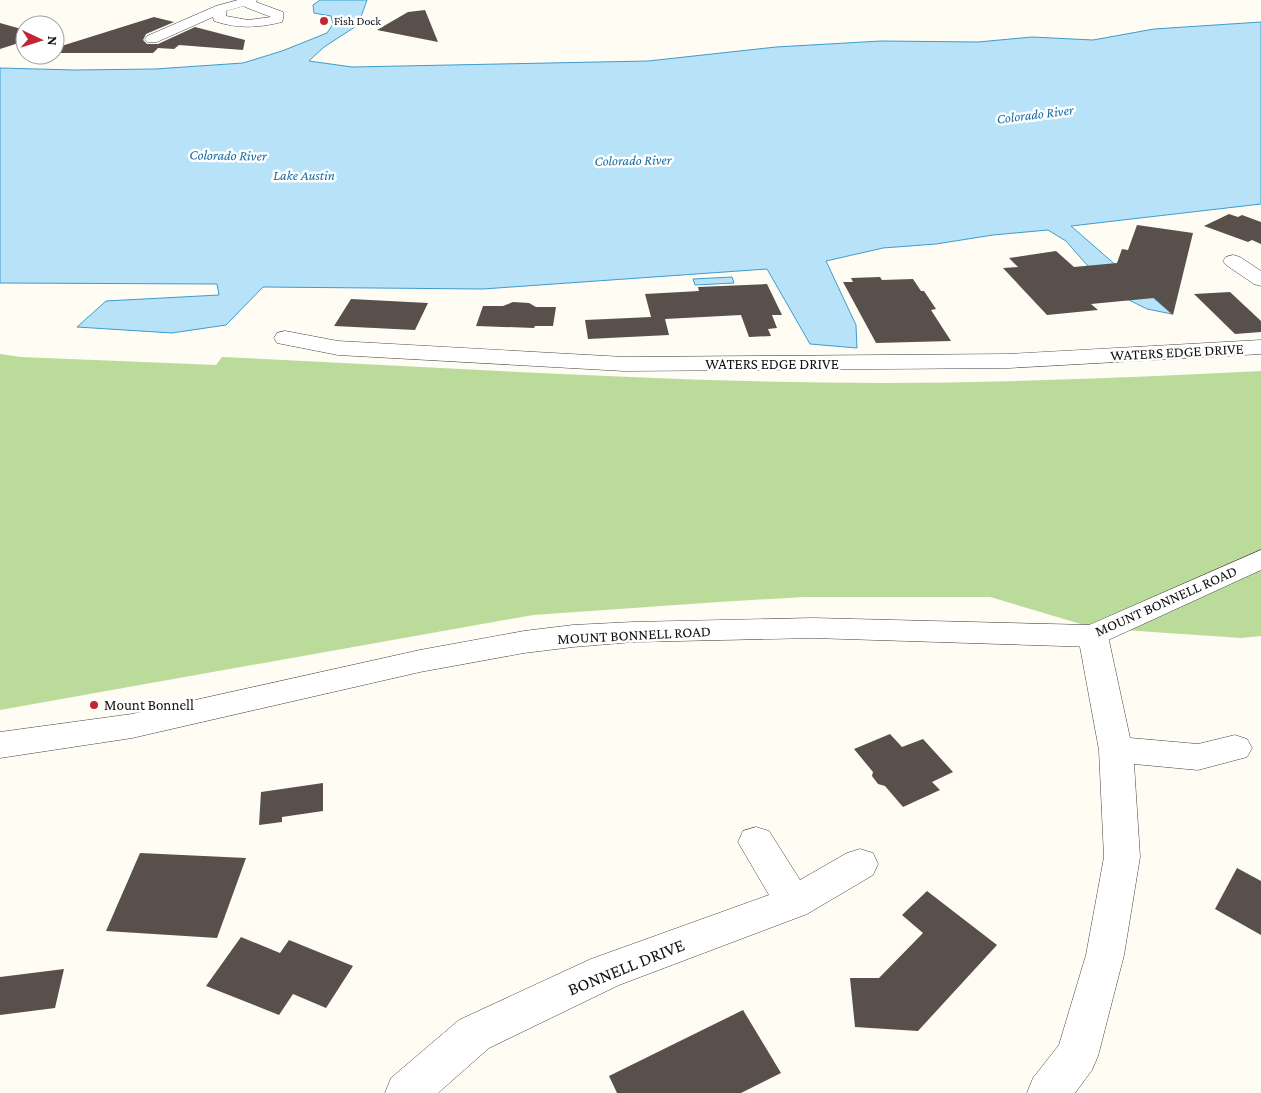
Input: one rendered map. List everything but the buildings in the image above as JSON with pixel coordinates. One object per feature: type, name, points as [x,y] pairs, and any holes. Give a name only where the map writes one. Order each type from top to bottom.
[{"type":"street","points":[[152,39],[220,9],[251,0],[249,4],[278,15],[277,19],[253,24],[231,23],[219,18],[220,9]]},
{"type":"street","points":[[1233,260],[1261,280]]},
{"type":"street","name":"WATERS EDGE DRIVE","points":[[285,338],[338,348],[624,364],[1009,361],[1261,347]]},
{"type":"street","name":"MOUNT BONNELL ROAD","points":[[0,745],[132,726],[420,661],[524,642],[573,636],[633,632],[813,628],[1093,636],[1261,559]]},
{"type":"street","points":[[1048,1093],[1077,1056],[1105,955],[1122,857],[1116,750],[1093,636]]},
{"type":"street","points":[[1116,750],[1198,757],[1235,748]]},
{"type":"street","points":[[756,842],[794,902]]},
{"type":"street","name":"BONNELL DRIVE","points":[[406,1093],[474,1034],[605,972],[794,902],[860,864]]},
{"type":"green space","points":[[0,354],[21,357],[216,365],[222,357],[554,374],[802,382],[979,382],[1261,371],[1261,636],[1241,638],[1094,628],[990,597],[804,597],[533,615],[0,710]]},
{"type":"water","name":"Lake Austin","points":[[320,0],[367,0],[358,25],[324,47],[309,61],[352,67],[648,61],[776,47],[881,41],[978,42],[1032,37],[1093,40],[1154,29],[1261,22],[1261,204],[1071,226],[1172,314],[1147,309],[1121,296],[1087,265],[1066,241],[1048,230],[993,235],[936,244],[883,248],[826,261],[856,325],[857,348],[810,344],[767,269],[483,289],[263,287],[226,325],[172,333],[77,327],[106,301],[219,295],[217,284],[0,283],[0,68],[75,70],[155,69],[243,63],[282,51],[327,33],[333,24],[331,16],[314,13],[313,5]]},
{"type":"water","points":[[732,277],[734,283],[695,285],[693,279]]},
{"type":"place","name":"Fish Dock","points":[[324,21]]},
{"type":"place","name":"Mount Bonnell","points":[[94,705]]},
{"type":"water label","name":"Colorado River","points":[[1035,114]]},
{"type":"water label","name":"Colorado River","points":[[228,155]]},
{"type":"water label","name":"Colorado River","points":[[633,160]]}]
